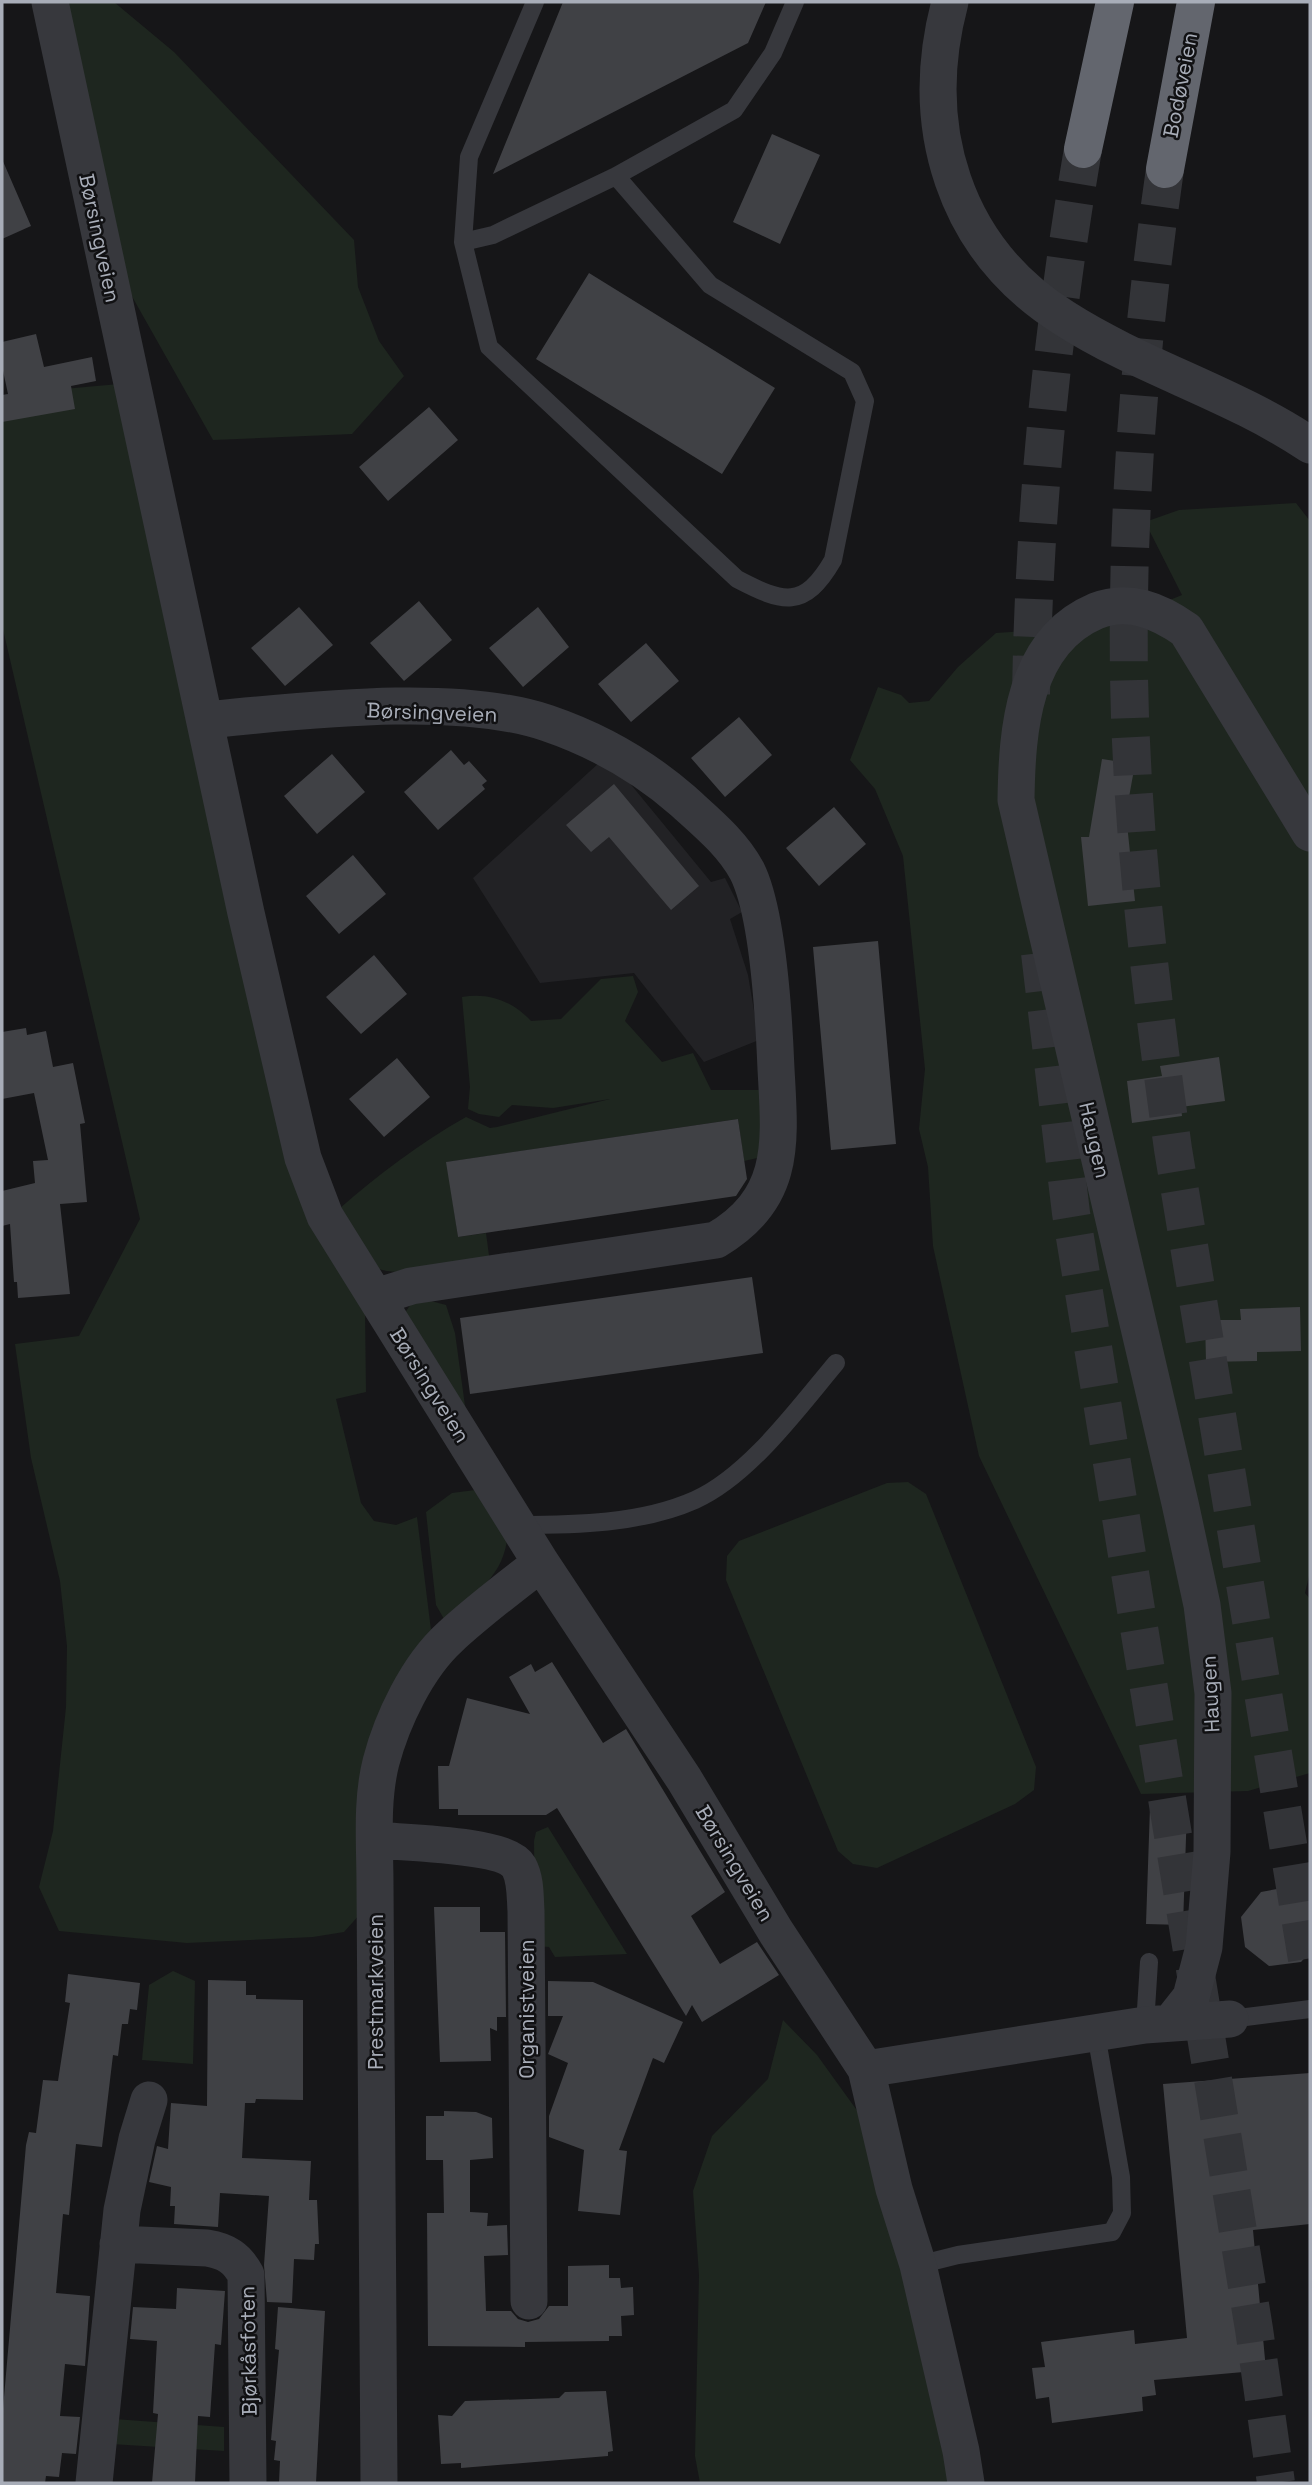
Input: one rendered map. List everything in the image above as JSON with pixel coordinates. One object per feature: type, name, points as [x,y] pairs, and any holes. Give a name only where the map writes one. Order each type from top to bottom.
[{"type":"highway","points":[[1083,149],[1115,2]]},
{"type":"highway","name":"Bodøveien","points":[[1165,169],[1196,2]]},
{"type":"street","name":"Børsingveien","points":[[50,2],[303,1158],[326,1216],[376,1297],[541,1563],[684,1779],[776,1932],[866,2069],[894,2189],[918,2265],[966,2483]]},
{"type":"street","points":[[950,2],[938,68],[941,141],[963,206],[994,256],[1035,298],[1064,318],[1101,339],[1247,407],[1310,445]]},
{"type":"street","name":"Haugen","points":[[1158,2023],[1191,1997],[1205,1947],[1212,1852],[1213,1693],[1202,1605],[1180,1503],[1016,800],[1017,744],[1025,703],[1038,666],[1055,638],[1076,620],[1104,608],[1135,606],[1162,613],[1186,630],[1310,834]]},
{"type":"street","name":"Børsingveien","points":[[205,720],[287,713],[430,708],[510,715],[545,723],[620,755],[675,794],[729,846],[747,872],[754,890],[760,913],[775,1037],[779,1126],[774,1171],[767,1191],[751,1213],[716,1240],[411,1286],[376,1297]]},
{"type":"street","name":"Prestmarkveien","points":[[379,2483],[375,1840],[381,1763],[396,1723],[418,1678],[448,1639],[541,1563]]},
{"type":"street","name":"Organistveien","points":[[375,1840],[486,1849],[505,1854],[518,1866],[524,1885],[526,1911],[529,2301]]},
{"type":"street","points":[[866,2069],[1158,2023],[1230,2019]]},
{"type":"street","points":[[94,2483],[118,2244],[137,2139],[149,2100]]},
{"type":"street","name":"Bjørkåsfoten","points":[[118,2244],[220,2250],[240,2264],[246,2275],[248,2483]]},
{"type":"lane","points":[[535,2],[469,157],[463,242],[489,347],[737,579],[772,597],[803,596],[822,579],[833,560],[865,401],[852,372],[710,285],[615,176]]},
{"type":"lane","points":[[463,242],[493,235],[615,176],[734,110],[773,53],[795,2]]},
{"type":"lane","points":[[517,1525],[573,1525],[649,1514],[696,1500],[728,1478],[770,1442],[836,1363]]},
{"type":"lane","points":[[1149,1962],[1158,2023]]},
{"type":"lane","points":[[1230,2019],[1310,2009]]},
{"type":"lane","points":[[918,2265],[958,2255],[1112,2232],[1122,2213],[1121,2177],[1096,2034]]},
{"type":"shaded area","points":[[68,2],[114,2],[174,52],[354,240],[358,287],[379,341],[404,376],[352,434],[213,440],[125,284]]},
{"type":"shaded area","points":[[119,384],[209,805],[365,1311],[366,1392],[336,1399],[361,1503],[374,1521],[396,1525],[417,1517],[431,1630],[416,1648],[361,1913],[344,1932],[313,1937],[187,1943],[59,1931],[39,1887],[53,1831],[66,1707],[67,1646],[60,1581],[31,1458],[15,1344],[79,1336],[140,1219],[2,625],[2,404],[52,390]]},
{"type":"shaded area","points":[[1296,503],[1310,521],[1310,1572],[1305,1593],[1310,1599],[1310,1773],[1248,1791],[1141,1794],[979,1456],[933,1246],[928,1167],[919,1129],[925,1069],[903,856],[875,789],[850,760],[878,687],[901,695],[909,703],[929,701],[958,667],[996,633],[1106,626],[1182,595],[1145,522],[1179,510]]},
{"type":"shaded area","points":[[600,762],[619,770],[711,882],[725,878],[742,912],[730,919],[748,975],[759,1040],[704,1062],[634,973],[540,983],[473,878]]},
{"type":"shaded area","points":[[633,976],[638,992],[625,1021],[662,1062],[693,1053],[711,1090],[765,1090],[771,1155],[744,1161],[738,1119],[447,1162],[458,1237],[486,1233],[490,1263],[407,1272],[377,1268],[368,1262],[339,1209],[416,1148],[466,1117],[490,1128],[610,1099],[553,1108],[512,1105],[499,1117],[468,1109],[470,1087],[462,997],[481,996],[500,1000],[516,1008],[531,1021],[561,1019],[601,979]]},
{"type":"shaded area","points":[[431,1301],[446,1305],[455,1333],[466,1413],[404,1314],[411,1304]]},
{"type":"shaded area","points":[[908,1482],[926,1494],[1036,1767],[1034,1790],[1015,1804],[877,1868],[853,1864],[838,1851],[726,1580],[727,1556],[739,1541],[887,1483]]},
{"type":"shaded area","points":[[475,1490],[508,1533],[505,1549],[501,1562],[486,1583],[444,1619],[436,1605],[426,1512],[452,1493]]},
{"type":"shaded area","points":[[548,1827],[627,1954],[555,1957],[549,1947],[535,1946],[534,1841],[536,1832]]},
{"type":"shaded area","points":[[173,1971],[195,1981],[193,2064],[142,2060],[149,1985]]},
{"type":"shaded area","points":[[783,2020],[817,2055],[861,2116],[956,2483],[700,2483],[695,2456],[699,2275],[693,2191],[712,2136],[768,2079]]},
{"type":"shaded area","points":[[114,2419],[224,2427],[224,2451],[111,2444]]},
{"type":"building","points":[[563,2],[766,2],[748,43],[493,174]]},
{"type":"building","points":[[772,134],[820,155],[780,244],[733,222]]},
{"type":"building","points":[[2,159],[31,226],[2,239]]},
{"type":"building","points":[[589,273],[775,388],[722,474],[536,359]]},
{"type":"building","points":[[36,334],[44,367],[92,357],[96,381],[71,386],[75,409],[2,422],[2,395],[8,394],[2,366],[2,342]]},
{"type":"building","points":[[429,407],[458,440],[388,501],[359,467]]},
{"type":"building","points":[[419,601],[452,640],[404,681],[370,643]]},
{"type":"building","points":[[299,607],[333,645],[285,686],[251,648]]},
{"type":"building","points":[[538,607],[569,647],[523,687],[489,648]]},
{"type":"building","points":[[646,643],[679,681],[631,722],[598,684]]},
{"type":"building","points":[[739,717],[772,755],[725,797],[691,758]]},
{"type":"building","points":[[451,750],[464,765],[469,761],[487,781],[482,785],[485,789],[438,830],[404,792]]},
{"type":"building","points":[[332,754],[365,792],[317,834],[284,796]]},
{"type":"building","points":[[1102,759],[1135,764],[1126,814],[1135,901],[1088,906],[1081,837],[1089,837]]},
{"type":"building","points":[[614,784],[699,886],[671,910],[609,837],[591,852],[566,825]]},
{"type":"building","points":[[834,807],[866,844],[819,886],[786,848]]},
{"type":"building","points":[[353,855],[386,894],[339,934],[306,896]]},
{"type":"building","points":[[878,941],[896,1144],[831,1150],[813,947]]},
{"type":"building","points":[[374,955],[407,994],[361,1034],[326,997]]},
{"type":"building","points":[[26,1028],[27,1035],[46,1031],[53,1067],[73,1063],[85,1123],[80,1124],[87,1202],[60,1204],[70,1294],[18,1298],[17,1282],[14,1282],[10,1224],[2,1226],[2,1191],[35,1183],[33,1161],[48,1160],[34,1093],[2,1099],[2,1032]]},
{"type":"building","points":[[1219,1057],[1225,1101],[1181,1107],[1182,1116],[1132,1123],[1127,1081],[1162,1076],[1160,1066]]},
{"type":"building","points":[[397,1058],[430,1097],[384,1137],[349,1099]]},
{"type":"building","points":[[738,1119],[747,1179],[736,1196],[458,1237],[446,1162]]},
{"type":"building","points":[[752,1277],[763,1353],[470,1394],[460,1318]]},
{"type":"building","points":[[1300,1307],[1301,1351],[1257,1352],[1257,1361],[1206,1362],[1205,1320],[1241,1320],[1240,1309]]},
{"type":"building","points":[[552,1662],[603,1743],[626,1729],[725,1892],[691,1916],[720,1964],[757,1942],[779,1975],[702,2022],[692,2005],[686,2016],[557,1808],[546,1815],[458,1815],[458,1809],[439,1809],[438,1766],[449,1766],[467,1698],[530,1714],[509,1677],[531,1664],[535,1672]]},
{"type":"building","points":[[1150,1807],[1187,1809],[1183,1925],[1146,1924]]},
{"type":"building","points":[[1310,1883],[1310,1952],[1301,1962],[1269,1966],[1245,1947],[1241,1917],[1261,1892]]},
{"type":"building","points":[[434,1907],[480,1907],[480,1932],[505,1932],[506,2017],[497,2017],[497,2031],[490,2028],[491,2061],[440,2062]]},
{"type":"building","points":[[68,1974],[140,1983],[137,2010],[130,2009],[128,2024],[122,2024],[118,2056],[113,2055],[102,2147],[76,2144],[69,2215],[63,2214],[56,2293],[90,2296],[85,2366],[65,2364],[60,2416],[80,2417],[76,2454],[62,2453],[59,2477],[46,2476],[45,2483],[2,2483],[2,2420],[26,2145],[29,2132],[36,2133],[43,2080],[58,2081],[70,2003],[65,2002]]},
{"type":"building","points":[[208,1980],[246,1981],[246,1995],[256,1995],[256,1999],[303,2000],[303,2100],[256,2099],[255,2103],[245,2103],[242,2158],[311,2161],[309,2200],[317,2200],[319,2244],[315,2244],[314,2260],[294,2259],[292,2303],[267,2302],[264,2265],[269,2196],[220,2193],[218,2227],[174,2224],[175,2206],[170,2206],[171,2187],[149,2182],[157,2146],[168,2149],[171,2103],[207,2106]]},
{"type":"building","points":[[548,1981],[593,1982],[683,2022],[664,2063],[653,2058],[619,2150],[627,2151],[620,2215],[578,2211],[584,2150],[549,2137],[549,2116],[568,2063],[548,2054],[563,2016],[548,2016]]},
{"type":"building","points":[[1310,2073],[1310,2224],[1253,2230],[1266,2370],[1154,2380],[1156,2395],[1142,2397],[1143,2411],[1052,2423],[1049,2397],[1036,2399],[1032,2368],[1045,2367],[1041,2342],[1134,2330],[1135,2344],[1187,2338],[1163,2084]]},
{"type":"building","points":[[444,2111],[476,2112],[492,2118],[493,2158],[470,2160],[470,2212],[488,2213],[487,2226],[507,2225],[508,2255],[484,2256],[486,2311],[511,2311],[518,2319],[528,2322],[539,2319],[549,2306],[568,2306],[568,2266],[609,2265],[609,2278],[620,2278],[621,2288],[633,2287],[634,2315],[621,2316],[622,2336],[609,2336],[609,2341],[525,2342],[525,2347],[428,2346],[427,2213],[444,2213],[443,2160],[426,2160],[426,2116],[444,2116]]},
{"type":"building","points":[[177,2288],[225,2291],[221,2345],[215,2344],[210,2417],[198,2416],[195,2483],[152,2483],[158,2414],[153,2413],[157,2341],[130,2339],[133,2307],[176,2309]]},
{"type":"building","points":[[278,2307],[325,2311],[316,2483],[279,2483],[280,2461],[274,2460],[276,2441],[271,2440],[279,2350],[275,2349]]},
{"type":"building","points":[[606,2391],[613,2451],[608,2452],[608,2456],[461,2468],[461,2463],[441,2464],[438,2415],[452,2416],[465,2401],[559,2398],[565,2392]]},
{"type":"tunnel","points":[[1031,694],[1036,557],[1046,420],[1062,285],[1083,149]]},
{"type":"tunnel","points":[[1165,169],[1135,443],[1129,648],[1136,825],[1152,987],[1173,1149],[1310,1977]]},
{"type":"tunnel","points":[[1040,953],[1071,1213],[1254,2329],[1276,2483]]}]
